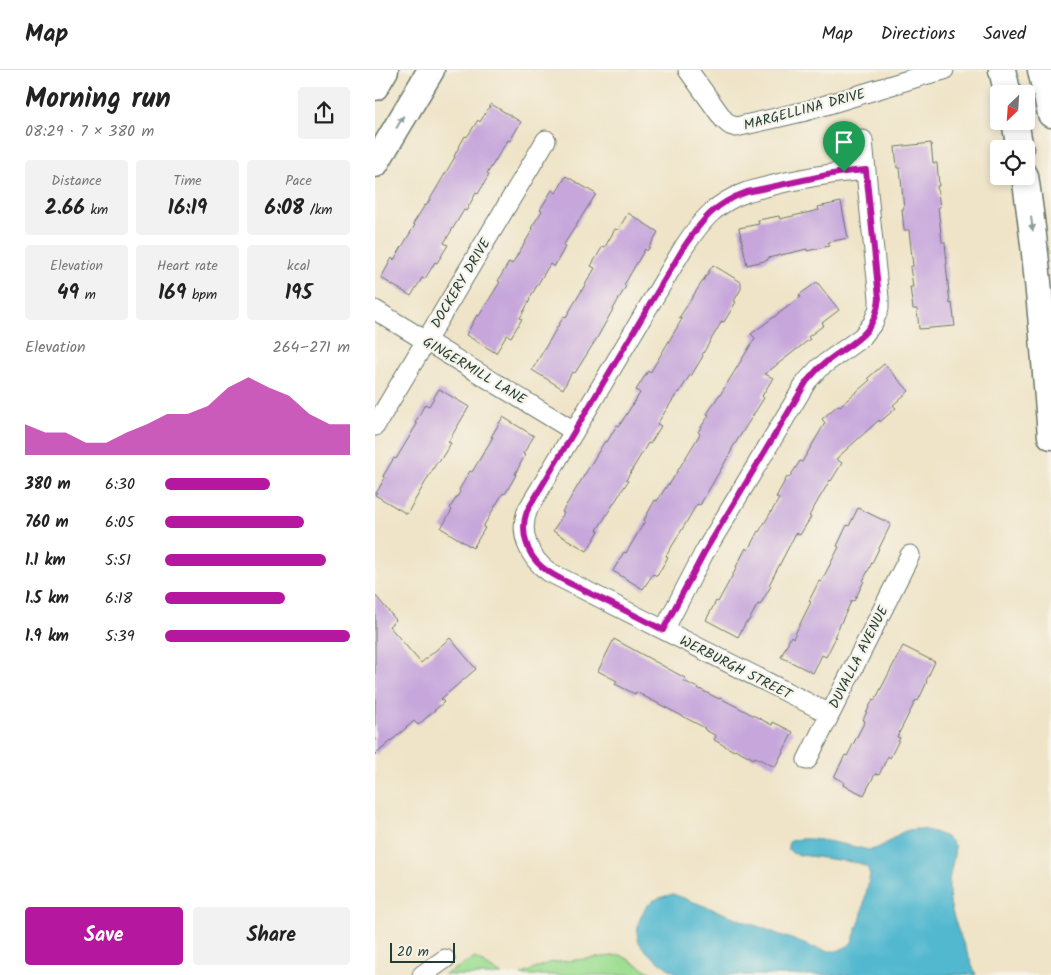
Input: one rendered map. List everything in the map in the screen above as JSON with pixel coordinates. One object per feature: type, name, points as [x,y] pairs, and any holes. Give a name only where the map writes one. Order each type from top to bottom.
[{"type":"main road","points":[[375,88],[385,70]]},
{"type":"main road","points":[[375,164],[431,70]]},
{"type":"main road","points":[[1002,70],[1006,85]]},
{"type":"main road","points":[[1041,70],[1051,114]]},
{"type":"main road","points":[[1026,185],[1033,229],[1051,436]]},
{"type":"street","name":"MARGELLINA DRIVE","points":[[688,70],[724,120],[730,125],[737,126],[806,111],[944,70]]},
{"type":"street","name":"DOCKERY DRIVE","points":[[375,426],[546,140]]},
{"type":"street","points":[[663,630],[704,553],[807,381],[819,368],[862,337],[877,316],[879,298],[863,140]]},
{"type":"street","name":"WERBURGH STREET","points":[[830,714],[549,572],[542,567],[531,553],[526,542],[524,521],[527,511],[684,247],[701,222],[727,200],[750,191],[827,175],[866,170]]},
{"type":"street","name":"GINGERMILL LANE","points":[[375,310],[575,431]]},
{"type":"street","name":"DUVALLA AVENUE","points":[[807,760],[910,555]]},
{"type":"street","points":[[421,975],[445,959]]},
{"type":"green space","points":[[621,955],[655,975],[521,975],[548,963]]},
{"type":"green space","points":[[475,958],[502,975],[444,975]]},
{"type":"water","points":[[922,829],[945,837],[955,847],[949,879],[950,900],[955,922],[976,975],[679,975],[651,956],[639,942],[637,932],[644,910],[651,902],[673,894],[812,947],[826,951],[837,951],[852,942],[861,918],[870,874],[867,867],[859,863],[792,853],[788,849],[790,841],[798,839],[818,840],[869,850],[882,846],[904,832]]},
{"type":"building","points":[[491,104],[521,122],[487,174],[489,175],[478,194],[476,193],[466,211],[464,210],[444,243],[448,245],[437,263],[435,262],[425,279],[422,278],[411,296],[381,278],[392,258],[394,260],[415,225],[413,224],[455,157],[465,136],[467,137],[478,120],[480,122]]},
{"type":"building","points":[[931,143],[933,163],[937,163],[939,186],[937,186],[940,207],[938,207],[942,242],[945,242],[950,304],[952,303],[955,326],[919,329],[917,309],[913,309],[910,287],[913,287],[910,267],[913,266],[909,230],[904,230],[900,168],[897,168],[895,147]]},
{"type":"building","points":[[566,176],[596,194],[563,246],[565,247],[554,267],[550,264],[529,299],[520,318],[522,319],[511,337],[507,335],[496,353],[466,335],[477,315],[479,316],[500,282],[498,281],[509,262],[512,264],[533,229],[531,228],[552,190],[556,193]]},
{"type":"building","points":[[841,202],[848,238],[828,242],[829,246],[768,258],[768,260],[747,265],[739,228],[759,224],[758,220],[779,216],[780,219],[819,210],[818,207]]},
{"type":"building","points":[[628,213],[658,232],[647,251],[645,249],[624,285],[626,286],[597,338],[575,373],[572,372],[563,389],[532,370],[595,268],[591,266],[603,246],[605,247],[615,229],[618,230]]},
{"type":"building","points":[[713,265],[741,282],[741,289],[734,301],[736,302],[724,322],[722,321],[691,376],[657,424],[661,426],[650,444],[648,443],[626,480],[628,481],[597,530],[599,531],[587,551],[553,531],[564,513],[562,512],[605,441],[607,442],[617,425],[619,426],[640,393],[636,390],[648,371],[650,373],[682,319],[679,318]]},
{"type":"building","points":[[817,282],[839,310],[808,337],[810,339],[765,374],[773,378],[762,396],[764,398],[731,450],[700,505],[697,504],[666,556],[668,557],[657,576],[653,574],[643,589],[613,571],[645,521],[655,500],[657,501],[669,485],[700,434],[698,432],[709,415],[707,414],[755,338],[751,334],[801,297],[799,295]]},
{"type":"building","points":[[884,364],[909,391],[893,405],[896,408],[880,422],[879,420],[836,459],[842,463],[809,516],[811,517],[800,535],[796,533],[769,585],[771,586],[738,637],[706,620],[716,601],[718,602],[746,548],[748,550],[779,499],[776,497],[787,477],[789,478],[800,461],[802,462],[825,423],[822,419],[870,380],[868,378]]},
{"type":"building","points":[[439,389],[469,407],[448,442],[451,443],[439,462],[437,462],[407,514],[375,495],[385,478],[383,476],[394,458],[396,459],[417,424],[415,423],[425,404],[429,406]]},
{"type":"building","points":[[503,417],[534,436],[523,454],[525,455],[516,475],[505,494],[503,493],[473,548],[441,528],[452,510],[450,508],[460,492],[459,490],[470,471],[472,472]]},
{"type":"building","points":[[858,508],[891,524],[854,601],[852,600],[826,657],[822,655],[813,673],[781,657],[811,602],[809,601],[819,581],[821,582],[839,547],[837,546],[847,525],[849,526]]},
{"type":"building","points":[[375,595],[396,620],[389,626],[421,663],[450,638],[476,669],[441,699],[444,702],[418,725],[414,721],[375,755]]},
{"type":"building","points":[[614,639],[685,678],[684,681],[772,725],[773,722],[793,732],[775,767],[735,749],[734,751],[714,740],[716,736],[705,728],[636,692],[635,694],[615,684],[617,681],[598,671]]},
{"type":"building","points":[[903,646],[935,662],[918,701],[916,700],[897,737],[900,738],[890,758],[888,756],[879,775],[875,774],[864,795],[843,785],[844,782],[834,777],[865,721],[863,720],[873,699],[875,700]]},
{"type":"route","points":[[866,170],[879,298],[877,316],[862,337],[819,368],[807,381],[704,553],[663,630],[542,567],[531,553],[526,542],[524,525],[527,511],[684,247],[701,222],[727,200],[750,191],[844,172],[866,170]]}]
